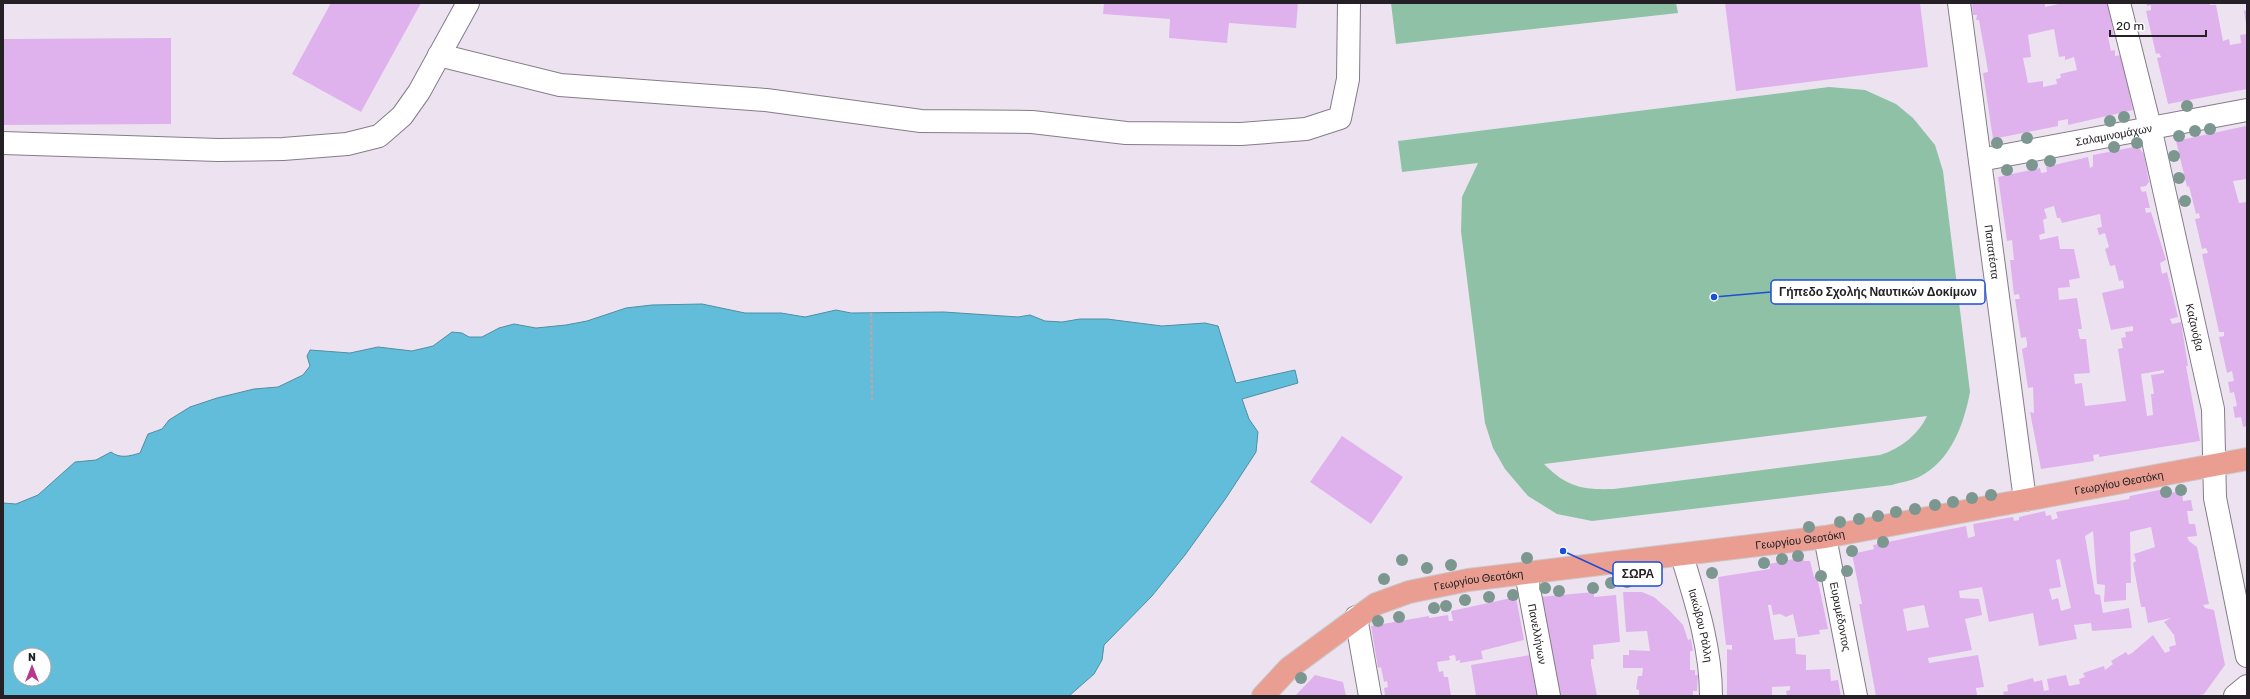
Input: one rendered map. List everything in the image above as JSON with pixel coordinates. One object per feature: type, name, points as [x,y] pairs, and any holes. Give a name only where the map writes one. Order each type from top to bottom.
[{"type":"main road","name":"Γεωργίου Θεοτόκη","points":[[1263,696],[1290,668],[1356,618],[1376,604],[1409,592],[1468,580],[1682,556],[1825,537],[2247,459]]},
{"type":"street","points":[[3,143],[218,150],[283,149],[347,144],[379,136],[402,116],[419,92],[468,3]]},
{"type":"street","points":[[439,55],[560,85],[766,100],[921,121],[1032,122],[1126,133],[1241,134],[1306,129],[1340,118],[1348,79],[1349,3]]},
{"type":"street","name":"Παπατέστα","points":[[1959,3],[2025,500]]},
{"type":"street","name":"Καζανόβα","points":[[2119,3],[2150,127],[2213,409],[2215,498],[2247,656]]},
{"type":"street","name":"Σαλαμινομάχων","points":[[1980,160],[2247,110]]},
{"type":"street","name":"Ευρυμέδοντος","points":[[1825,537],[1856,696]]},
{"type":"street","name":"Ιακώβου Ράλλη","points":[[1682,556],[1700,612],[1706,642],[1711,696]]},
{"type":"street","name":"Πανελλήνων","points":[[1526,573],[1549,696]]},
{"type":"street","points":[[1356,618],[1370,696]]},
{"type":"street","points":[[2235,696],[2247,686]]},
{"type":"path","points":[[871,313],[872,400]]},
{"type":"green space","points":[[1391,3],[1676,3],[1678,13],[1396,44]]},
{"type":"green space","points":[[1829,87],[1865,90],[1896,104],[1913,118],[1935,145],[1943,171],[1970,392],[1960,429],[1948,452],[1930,470],[1919,477],[1892,485],[1592,521],[1557,514],[1528,496],[1505,469],[1493,448],[1485,423],[1461,231],[1462,197],[1478,163],[1402,172],[1398,141]],"holes":[[[1927,416],[1923,423],[1908,440],[1895,449],[1880,455],[1614,489],[1593,489],[1576,486],[1560,478],[1544,464]]]},
{"type":"water","points":[[702,304],[745,313],[781,313],[805,317],[836,310],[851,313],[944,312],[1018,317],[1030,315],[1045,321],[1062,322],[1080,319],[1107,319],[1162,326],[1205,323],[1218,326],[1236,383],[1295,370],[1298,383],[1242,399],[1249,419],[1258,432],[1256,452],[1226,498],[1185,555],[1152,596],[1104,645],[1102,660],[1094,674],[1069,696],[3,696],[3,503],[16,504],[38,495],[75,462],[96,460],[111,452],[118,456],[129,456],[140,453],[148,434],[162,429],[169,420],[190,407],[217,398],[254,389],[278,387],[303,375],[310,366],[307,356],[310,350],[350,353],[378,347],[412,351],[433,346],[452,332],[462,333],[469,337],[482,337],[499,328],[514,324],[536,328],[566,325],[587,321],[626,308],[652,305]]},
{"type":"building","points":[[331,3],[421,3],[361,112],[292,74]]},
{"type":"building","points":[[1104,3],[1298,3],[1296,28],[1229,23],[1227,43],[1169,38],[1170,19],[1103,14]]},
{"type":"building","points":[[1725,3],[1920,3],[1928,67],[1736,91]]},
{"type":"building","points":[[1972,3],[2045,3],[2045,7],[2063,3],[2108,3],[2114,36],[2108,36],[2111,51],[2115,50],[2115,56],[2121,55],[2133,110],[2068,125],[2068,119],[2058,121],[2058,126],[1993,139],[1983,73],[1988,72],[1987,65],[1979,20],[1976,20],[1977,15],[1973,15]],"holes":[[[2054,29],[2059,57],[2065,56],[2065,60],[2074,57],[2077,70],[2060,74],[2061,78],[2056,79],[2057,84],[2043,87],[2043,81],[2028,83],[2023,58],[2031,57],[2028,35]]]},
{"type":"building","points":[[2146,3],[2209,3],[2210,5],[2216,5],[2223,41],[2229,39],[2230,45],[2241,43],[2240,35],[2247,34],[2247,89],[2168,104],[2157,58],[2161,57],[2159,53],[2156,54],[2146,11],[2151,10],[2151,5],[2147,6]]},
{"type":"building","points":[[2247,10],[2247,24],[2246,24],[2244,11]]},
{"type":"building","points":[[171,38],[171,124],[3,125],[3,39]]},
{"type":"building","points":[[2246,126],[2247,179],[2233,181],[2239,203],[2247,202],[2247,426],[2243,427],[2241,417],[2235,418],[2233,407],[2237,406],[2234,392],[2230,393],[2228,382],[2234,381],[2232,371],[2227,373],[2219,337],[2224,336],[2224,332],[2219,332],[2202,254],[2208,253],[2206,248],[2202,249],[2195,219],[2200,218],[2199,213],[2196,214],[2189,186],[2187,187],[2176,141]]},
{"type":"building","points":[[2134,147],[2140,149],[2144,154],[2149,182],[2146,186],[2140,187],[2142,192],[2146,191],[2150,208],[2145,208],[2146,213],[2151,212],[2166,260],[2160,263],[2162,274],[2167,272],[2178,317],[2170,319],[2172,324],[2181,322],[2188,366],[2186,366],[2200,441],[2099,457],[2099,454],[2093,455],[2094,461],[2041,469],[2030,412],[2034,413],[2033,387],[2028,388],[2022,349],[2027,347],[2027,343],[2026,337],[2021,338],[2015,299],[2020,299],[2019,294],[2014,295],[2010,260],[2014,260],[2012,240],[2007,241],[1998,177],[2040,168],[2041,173],[2047,172],[2046,167],[2088,157],[2090,168],[2093,166],[2093,155]],"holes":[[[2054,206],[2057,218],[2060,218],[2062,223],[2100,214],[2102,227],[2097,228],[2099,235],[2105,233],[2109,247],[2105,249],[2110,266],[2115,265],[2119,281],[2123,280],[2124,288],[2102,293],[2111,330],[2133,326],[2133,331],[2125,332],[2126,337],[2121,338],[2123,348],[2118,349],[2126,401],[2085,406],[2082,383],[2075,384],[2074,374],[2090,373],[2086,339],[2080,339],[2079,335],[2078,329],[2082,329],[2077,298],[2059,300],[2058,288],[2070,287],[2069,280],[2080,278],[2074,249],[2060,249],[2058,236],[2040,240],[2039,235],[2045,233],[2043,220],[2047,218],[2044,209]],[[2164,370],[2164,373],[2151,375],[2154,394],[2151,394],[2153,415],[2147,416],[2141,374]]]},
{"type":"building","points":[[1342,436],[1403,477],[1371,524],[1310,482]]},
{"type":"building","points":[[2164,489],[2163,494],[2182,491],[2183,501],[2191,500],[2193,511],[2187,511],[2189,524],[2195,524],[2197,536],[2187,537],[2189,541],[2197,547],[2209,604],[2203,605],[2205,608],[2214,610],[2225,665],[2204,694],[2196,696],[2004,696],[2003,692],[2008,691],[2007,685],[2033,678],[2034,682],[2042,680],[2044,691],[2049,690],[2047,679],[2066,675],[2069,686],[2080,684],[2079,679],[2085,677],[2083,673],[2104,666],[2105,670],[2113,664],[2111,661],[2126,652],[2128,655],[2132,653],[2153,635],[2165,653],[2170,651],[2169,647],[2176,645],[2174,635],[2164,622],[2171,618],[2148,623],[2145,607],[2141,607],[2133,563],[2136,561],[2134,554],[2155,547],[2151,527],[2130,532],[2131,583],[2126,583],[2126,600],[2104,602],[2105,585],[2097,584],[2093,531],[2085,536],[2095,594],[2100,595],[2103,613],[2129,608],[2132,628],[2092,631],[2091,623],[2074,625],[2077,639],[2039,646],[2033,613],[1989,622],[1982,587],[1959,591],[1960,598],[1979,599],[1982,615],[1965,619],[1972,650],[1928,658],[1929,663],[1978,655],[1984,687],[1976,688],[1977,695],[1974,696],[1876,696],[1859,604],[1862,604],[1852,554],[1874,549],[1873,545],[1966,526],[1968,538],[1975,536],[1973,524],[2013,517],[2014,521],[2019,520],[2019,517],[2045,511],[2046,516],[2051,515],[2052,520],[2058,518],[2056,512],[2129,499],[2130,496]],"holes":[[[2060,559],[2071,608],[2061,611],[2058,598],[2052,600],[2049,589],[2061,587],[2056,560]],[[1924,605],[1929,627],[1907,631],[1903,609]]]},
{"type":"building","points":[[1803,557],[1804,561],[1810,561],[1814,577],[1817,576],[1828,629],[1819,630],[1820,634],[1798,637],[1793,614],[1786,617],[1780,614],[1773,615],[1771,605],[1768,605],[1774,640],[1795,638],[1796,654],[1806,655],[1806,670],[1830,669],[1831,681],[1838,680],[1841,696],[1787,696],[1786,691],[1790,690],[1790,686],[1772,687],[1772,696],[1727,696],[1727,649],[1732,650],[1732,645],[1726,645],[1718,577],[1770,569],[1769,564]]},
{"type":"building","points":[[1594,592],[1594,597],[1616,595],[1620,642],[1593,645],[1594,659],[1591,659],[1591,664],[1597,696],[1560,696],[1554,662],[1550,663],[1539,597]]},
{"type":"building","points":[[1623,592],[1642,592],[1654,597],[1683,625],[1688,640],[1691,639],[1693,651],[1690,651],[1690,670],[1695,670],[1695,675],[1698,675],[1697,691],[1693,691],[1693,696],[1639,696],[1639,690],[1636,689],[1638,676],[1642,676],[1643,668],[1623,668],[1623,655],[1629,655],[1629,650],[1650,651],[1647,631],[1626,632]]},
{"type":"building","points":[[1516,597],[1524,640],[1481,651],[1483,659],[1460,663],[1460,660],[1456,661],[1455,655],[1449,656],[1450,660],[1437,662],[1439,672],[1443,671],[1444,677],[1448,677],[1451,696],[1385,696],[1384,688],[1388,687],[1387,681],[1384,682],[1381,667],[1378,668],[1371,626],[1429,616],[1429,618],[1448,615],[1449,621],[1453,621],[1451,611]]},
{"type":"building","points":[[1530,655],[1538,696],[1476,696],[1471,665]]},
{"type":"building","points":[[1315,675],[1343,682],[1346,696],[1295,696]]},
{"type":"place","name":"Γήπεδο Σχολής Ναυτικών Δοκίμων","points":[[1714,297]]},
{"type":"place","name":"ΣΩΡΑ","points":[[1563,551]]}]
